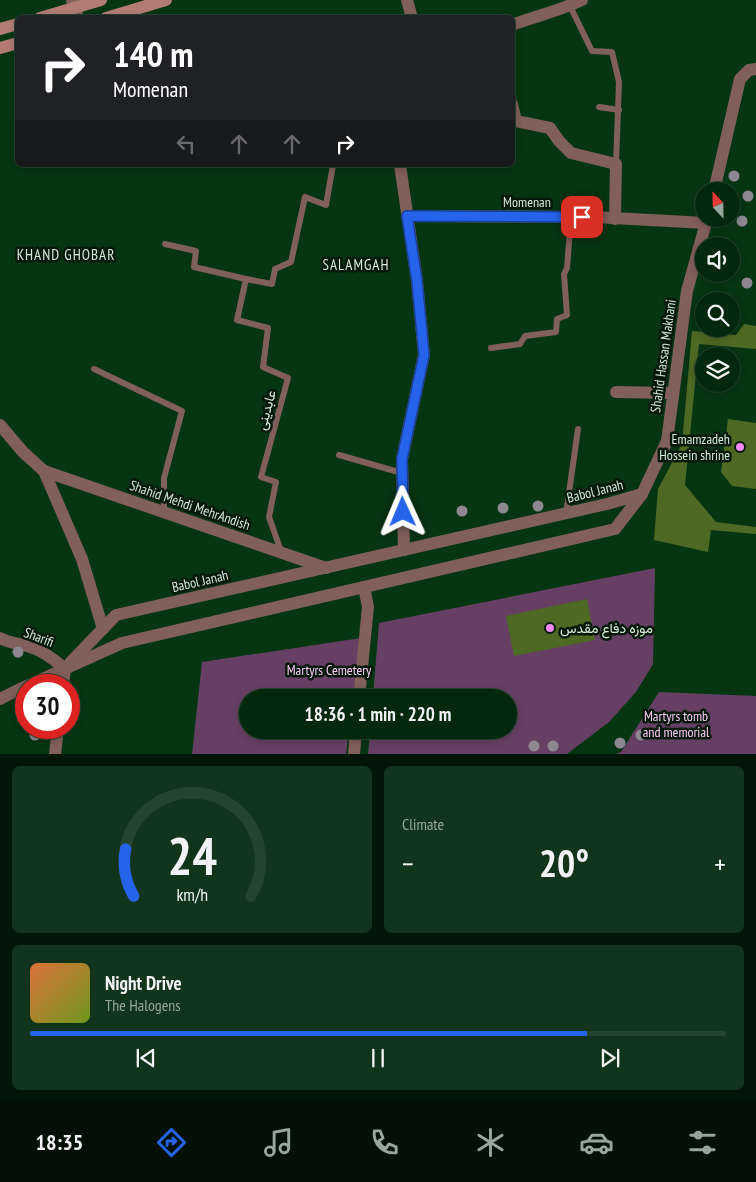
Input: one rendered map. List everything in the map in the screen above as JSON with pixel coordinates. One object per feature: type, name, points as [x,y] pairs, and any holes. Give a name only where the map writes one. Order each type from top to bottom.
[{"type":"main road","points":[[50,15],[101,0]]},
{"type":"main road","points":[[116,15],[166,0]]},
{"type":"main road","points":[[0,29],[15,25]]},
{"type":"main road","points":[[0,48],[15,44]]},
{"type":"street","points":[[407,0],[411,15]]},
{"type":"street","points":[[515,24],[570,6],[582,0]]},
{"type":"street","points":[[716,182],[740,79],[749,70],[756,69]]},
{"type":"street","points":[[515,121],[550,128],[571,153],[616,164],[616,219]]},
{"type":"street","points":[[400,167],[417,281],[424,355],[402,459],[404,550]]},
{"type":"street","name":"Momenan","points":[[407,216],[571,217],[695,221]]},
{"type":"street","name":"Shahid Hassan Makhani","points":[[642,494],[667,441],[687,291],[705,228]]},
{"type":"street","points":[[616,392],[672,393]]},
{"type":"street","name":"Shahid Mehdi MehrAndish","points":[[0,425],[23,452],[44,471],[326,568]]},
{"type":"street","name":"Shahid Mehdi MehrAndish","points":[[44,471],[82,559],[103,629]]},
{"type":"street","name":"Babol Janah","points":[[65,669],[116,616],[566,514],[642,494]]},
{"type":"street","name":"Babol Janah","points":[[54,674],[122,643],[615,530],[642,494]]},
{"type":"street","points":[[360,689],[368,607],[364,587]]},
{"type":"street","name":"Sharifi","points":[[0,638],[8,643],[28,646],[48,654],[65,669]]},
{"type":"street","points":[[64,674],[65,669]]},
{"type":"street","name":"Babol Janah","points":[[0,698],[15,692]]},
{"type":"street","points":[[55,754],[57,739]]},
{"type":"street","points":[[354,754],[355,739]]},
{"type":"lane","points":[[570,6],[592,51],[612,52],[619,82],[616,164]]},
{"type":"lane","points":[[599,107],[619,110]]},
{"type":"lane","points":[[165,244],[196,252],[194,267],[272,284],[275,269],[291,262],[305,197],[326,205],[333,167]]},
{"type":"lane","points":[[491,348],[520,344],[526,336],[556,332],[557,319],[567,315],[564,274],[567,268],[571,217]]},
{"type":"lane","name":"عابدینی","points":[[246,279],[238,320],[268,328],[263,367],[288,378],[261,477],[276,482],[269,517],[281,552]]},
{"type":"lane","points":[[94,369],[182,411],[164,478],[164,512]]},
{"type":"lane","points":[[566,514],[578,429]]},
{"type":"lane","points":[[339,455],[402,473]]},
{"type":"green space","points":[[655,568],[653,664],[636,692],[609,722],[567,754],[368,754],[369,739],[517,739],[517,689],[374,689],[379,623]]},
{"type":"green space","name":"Martyrs Cemetery","points":[[361,638],[354,689],[239,689],[239,739],[348,739],[346,754],[192,754],[202,662]]},
{"type":"green space","name":"Martyrs tomb and memorial","points":[[659,692],[756,696],[756,754],[616,754],[621,752]]},
{"type":"building","points":[[744,324],[756,326],[756,349],[699,344],[699,347],[695,347],[695,384],[685,485],[716,522],[756,527],[756,534],[711,530],[708,552],[654,540],[658,489],[682,444],[692,331],[695,331],[695,337],[740,337],[740,330]]},
{"type":"building","name":"Emamzadeh Hossein shrine","points":[[728,419],[756,423],[756,489],[732,486],[721,472]]},
{"type":"building","name":"موزه دفاع مقدس","points":[[587,599],[595,640],[514,656],[506,616]]},
{"type":"place","name":"Emamzadeh Hossein shrine","points":[[740,447]]},
{"type":"place","name":"موزه دفاع مقدس","points":[[550,628]]},
{"type":"district","name":"KHAND GHOBAR","points":[[66,254]]},
{"type":"district","name":"SALAMGAH","points":[[356,264]]},
{"type":"route","points":[[403,512],[402,459],[424,355],[417,281],[407,216],[582,217]]}]
